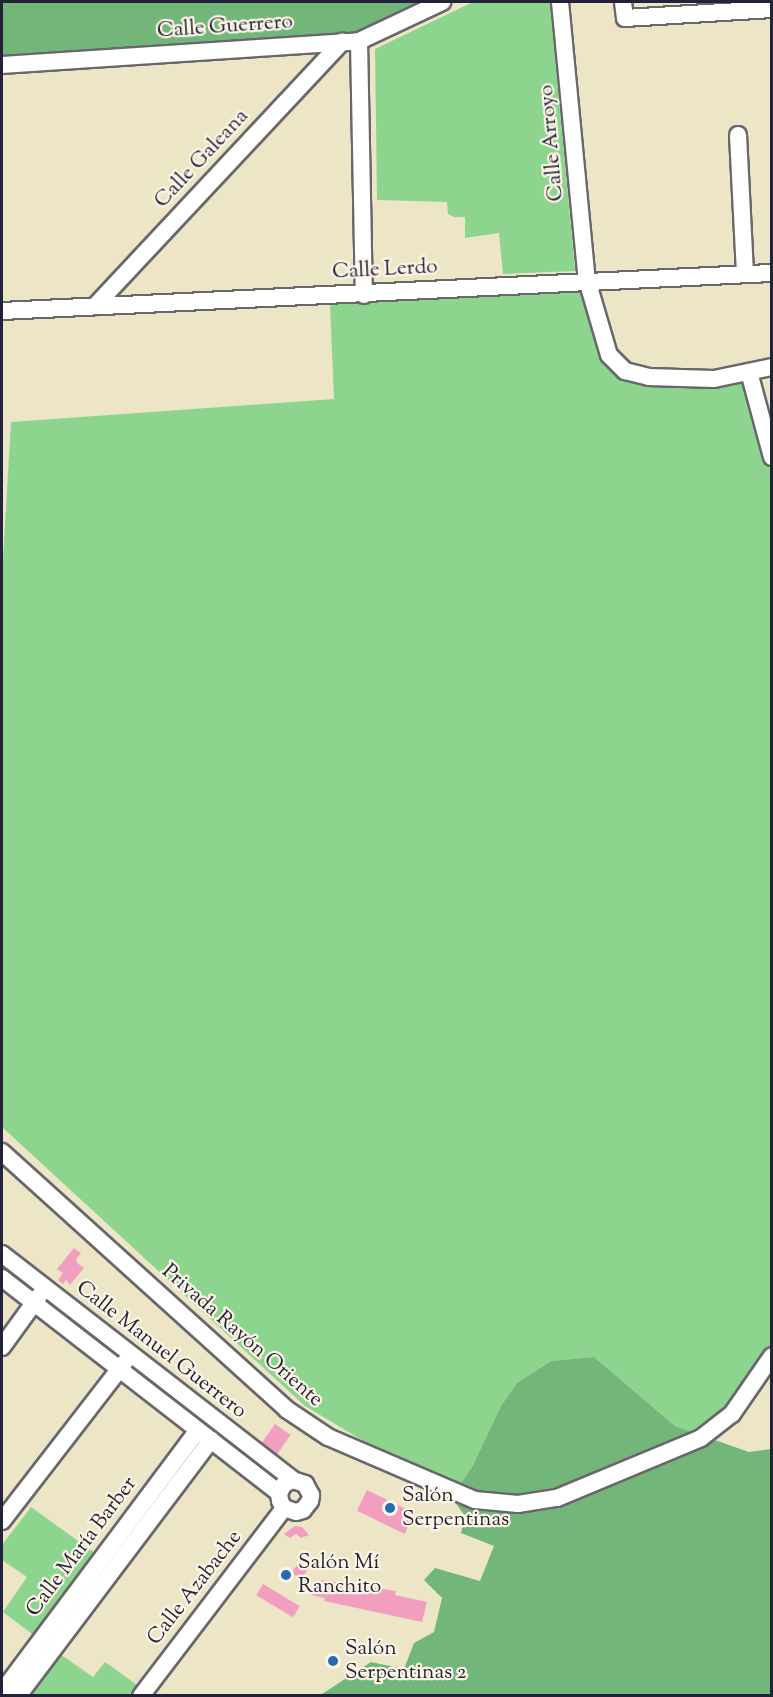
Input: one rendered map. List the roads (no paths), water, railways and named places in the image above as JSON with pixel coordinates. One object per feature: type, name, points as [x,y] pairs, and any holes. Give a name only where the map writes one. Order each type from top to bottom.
[{"type":"street","name":"Calle Guerrero","points":[[2,65],[359,41],[442,2]]},
{"type":"street","name":"Calle Arroyo","points":[[560,2],[587,280],[609,355],[625,371],[649,377],[714,379],[771,368]]},
{"type":"street","points":[[623,2],[625,18],[771,9]]},
{"type":"street","points":[[359,41],[364,295]]},
{"type":"street","name":"Calle Galeana","points":[[95,306],[342,42]]},
{"type":"street","points":[[738,135],[745,274]]},
{"type":"street","name":"Calle Lerdo","points":[[2,311],[364,295],[587,280],[771,273]]},
{"type":"street","points":[[749,372],[771,457]]},
{"type":"street","name":"Privada Rayón Oriente","points":[[2,1152],[286,1409],[328,1437],[475,1500],[518,1504],[557,1498],[701,1438],[732,1414],[771,1356]]},
{"type":"street","name":"Calle Manuel Guerrero","points":[[2,1254],[293,1480]]},
{"type":"street","name":"Calle Manuel Guerrero","points":[[2,1278],[204,1435],[282,1501]]},
{"type":"street","points":[[2,1347],[45,1288]]},
{"type":"street","points":[[2,1521],[118,1369],[132,1355]]},
{"type":"street","name":"Calle María Barber","points":[[2,1692],[204,1435]]},
{"type":"street","name":"Calle María Barber","points":[[18,1695],[204,1435]]},
{"type":"street","points":[[293,1480],[309,1488],[310,1501],[303,1510],[296,1512],[282,1501],[284,1484],[293,1480]]},
{"type":"street","name":"Calle Azabache","points":[[141,1695],[282,1501]]},
{"type":"street","points":[[2,1692],[6,1695]]},
{"type":"place","name":"Salón Serpentinas","points":[[390,1508]]},
{"type":"place","name":"Salón Mí Ranchito","points":[[286,1575]]},
{"type":"place","name":"Salón Serpentinas 2","points":[[333,1661]]}]
